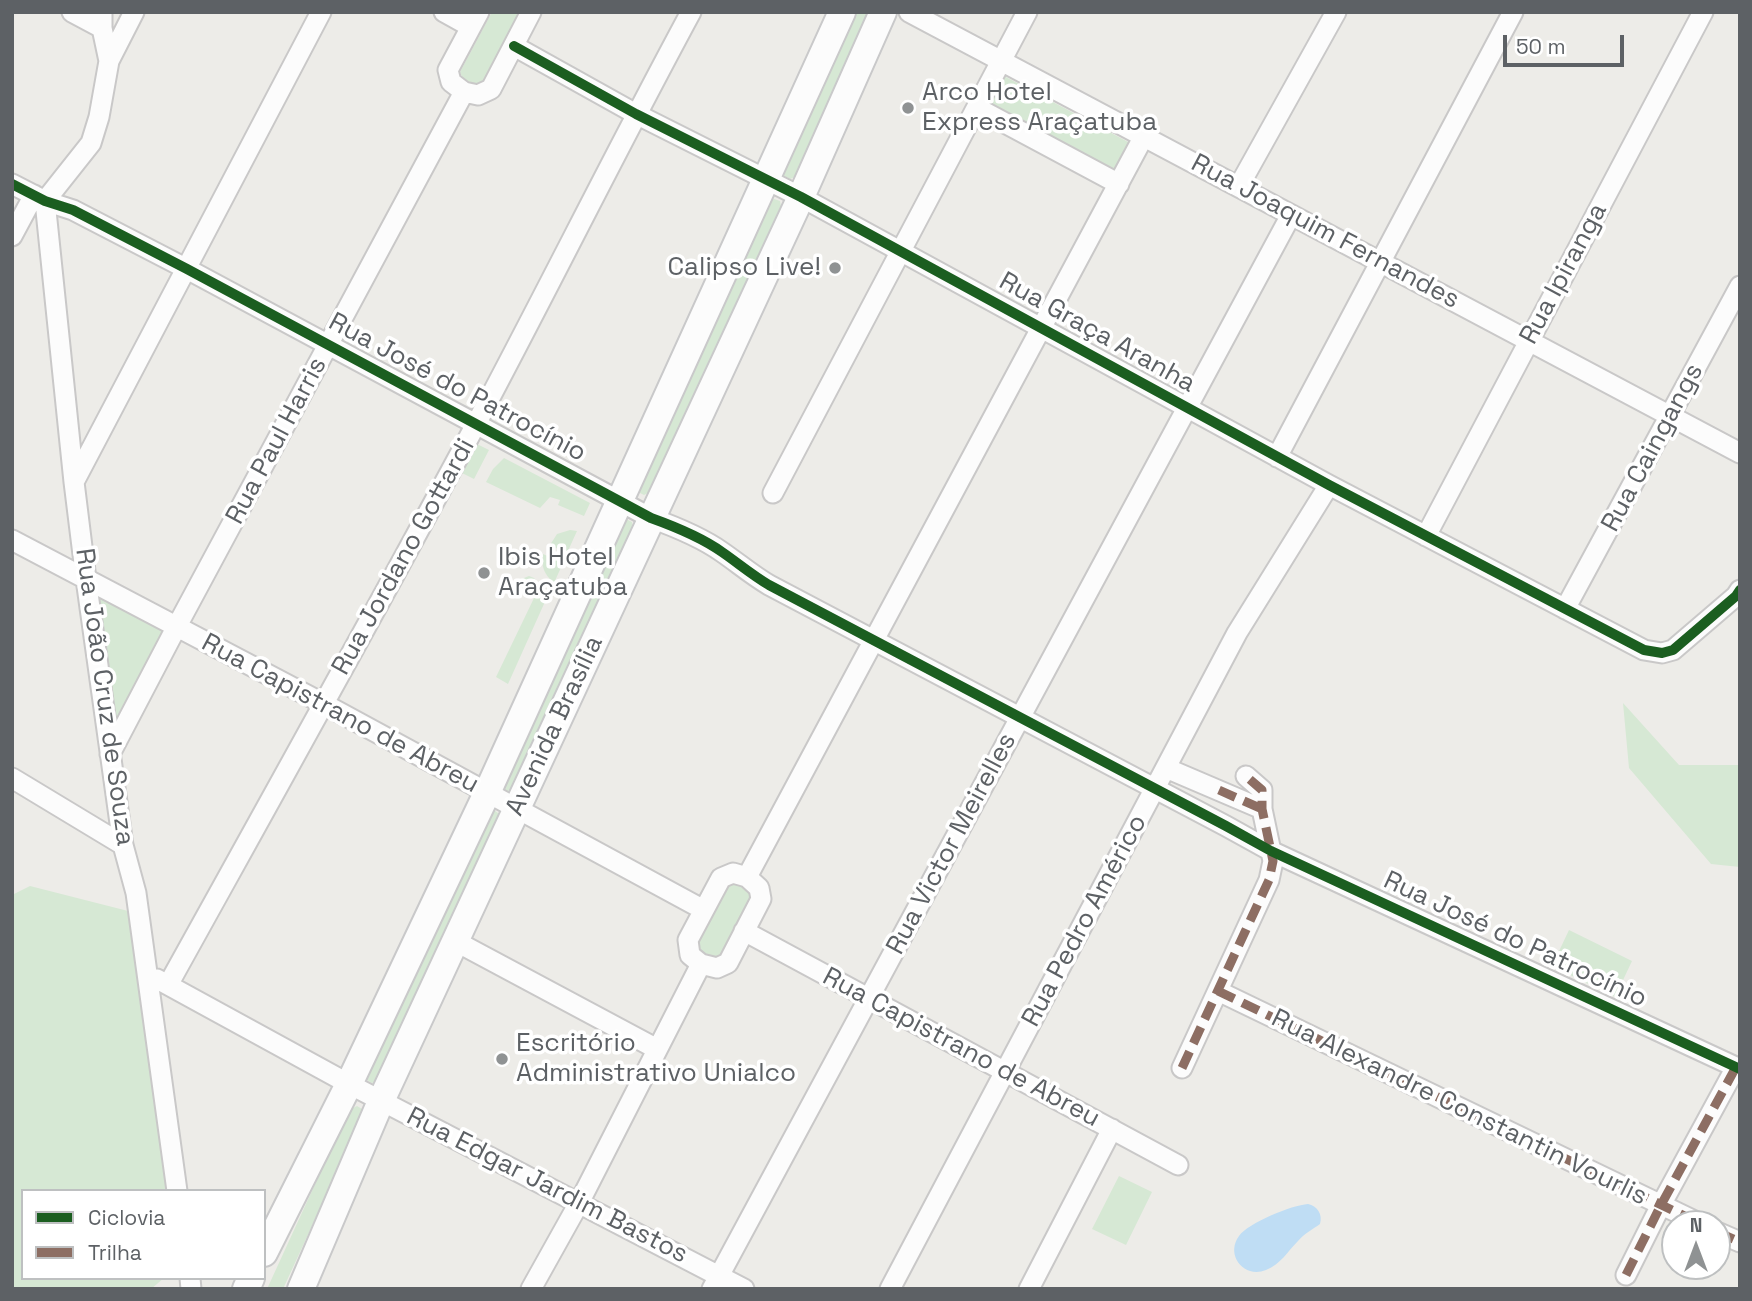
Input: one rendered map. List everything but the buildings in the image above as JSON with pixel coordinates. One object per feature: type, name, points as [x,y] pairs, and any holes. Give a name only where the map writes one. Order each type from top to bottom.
[{"type":"main road","name":"Avenida Brasília","points":[[266,1249],[349,1084],[486,793],[842,12]]},
{"type":"main road","name":"Avenida Brasília","points":[[300,1289],[381,1101],[801,197],[883,12]]},
{"type":"street","points":[[72,12],[102,20],[109,61]]},
{"type":"street","points":[[12,236],[40,198],[91,142],[99,117],[109,61],[134,12]]},
{"type":"street","points":[[74,482],[321,12]]},
{"type":"street","points":[[444,12],[475,20],[448,70],[451,82],[464,92],[478,95],[491,89],[531,12]]},
{"type":"street","name":"Rua Jordano Gottardi","points":[[168,985],[476,424],[691,12]]},
{"type":"street","name":"Rua Joaquim Fernandes","points":[[909,12],[1740,453]]},
{"type":"street","points":[[773,493],[1027,12]]},
{"type":"street","points":[[1238,186],[1336,12]]},
{"type":"street","name":"Rua Ipiranga","points":[[1426,536],[1703,12]]},
{"type":"street","points":[[1277,457],[1512,13]]},
{"type":"street","name":"Rua Graça Aranha","points":[[514,46],[636,114],[801,197],[1329,485],[1644,650],[1662,653],[1678,647],[1740,590]]},
{"type":"street","name":"Rua Paul Harris","points":[[110,754],[464,92]]},
{"type":"street","points":[[976,108],[1119,184]]},
{"type":"street","points":[[747,877],[1144,136]]},
{"type":"street","name":"Rua José do Patrocínio","points":[[12,184],[72,210],[187,269],[618,501],[651,518],[681,529],[722,552],[760,580],[1020,717]]},
{"type":"street","name":"Rua João Cruz de Souza","points":[[40,198],[110,754],[123,845],[136,893],[177,1189]]},
{"type":"street","name":"Rua Victor Meirelles","points":[[716,1282],[1291,215]]},
{"type":"street","name":"Rua Caingangs","points":[[1565,609],[1740,286]]},
{"type":"street","name":"Rua Pedro Américo","points":[[890,1289],[1237,633],[1329,485]]},
{"type":"street","name":"Rua Capistrano de Abreu","points":[[12,540],[324,704],[704,910]]},
{"type":"street","points":[[1020,717],[1154,789]]},
{"type":"street","points":[[1166,768],[1262,809]]},
{"type":"street","points":[[1182,1068],[1269,880],[1273,861],[1262,809],[1262,790],[1245,776]]},
{"type":"street","points":[[12,778],[123,845]]},
{"type":"street","name":"Rua José do Patrocínio","points":[[1154,789],[1271,851],[1738,1068]]},
{"type":"street","points":[[1206,816],[1219,790]]},
{"type":"street","points":[[733,873],[747,877],[758,888],[761,899],[728,963],[717,968],[701,964],[690,955],[688,940],[721,878],[733,873]]},
{"type":"street","name":"Rua Capistrano de Abreu","points":[[744,931],[1178,1165]]},
{"type":"street","points":[[455,941],[657,1049]]},
{"type":"street","points":[[531,1289],[579,1203],[701,964]]},
{"type":"street","name":"Rua Edgar Jardim Bastos","points":[[147,973],[349,1084],[579,1203],[716,1282],[744,1289]]},
{"type":"street","name":"Rua Alexandre Constantin Vourlis","points":[[1218,991],[1672,1210]]},
{"type":"street","points":[[1626,1275],[1661,1205],[1738,1068]]},
{"type":"street","points":[[1030,1289],[1112,1129]]},
{"type":"green space","points":[[492,12],[519,12],[483,81],[477,84],[464,79],[460,72]]},
{"type":"green space","points":[[856,12],[870,12],[795,177],[790,179],[784,176],[784,170]]},
{"type":"green space","points":[[1004,76],[1130,143],[1113,174],[987,107]]},
{"type":"green space","points":[[770,200],[780,201],[781,206],[648,493],[644,495],[638,492]]},
{"type":"green space","points":[[477,444],[489,450],[474,479],[462,473]]},
{"type":"green space","points":[[504,458],[590,503],[584,516],[558,505],[560,500],[550,497],[540,508],[486,482],[493,469]]},
{"type":"green space","points":[[626,519],[632,522],[633,527],[511,790],[506,792],[501,789]]},
{"type":"green space","points":[[577,531],[567,553],[550,545],[557,534]]},
{"type":"green space","points":[[543,554],[563,563],[554,583],[544,570]]},
{"type":"green space","points":[[524,578],[534,578],[548,595],[508,684],[496,677],[535,596],[518,588]]},
{"type":"green space","points":[[94,591],[174,630],[111,748]]},
{"type":"green space","points":[[1623,703],[1679,765],[1740,765],[1740,867],[1711,864],[1629,768]]},
{"type":"green space","points":[[494,810],[500,820],[378,1081],[372,1083],[367,1080],[366,1074],[487,813]]},
{"type":"green space","points":[[733,883],[747,890],[751,898],[721,955],[715,957],[704,954],[699,950],[698,942],[728,885]]},
{"type":"green space","points":[[30,886],[132,912],[169,1189],[21,1189],[21,1280],[162,1280],[151,1289],[12,1289],[12,895]]},
{"type":"green space","points":[[1569,930],[1632,961],[1615,997],[1552,966]]},
{"type":"green space","points":[[357,1106],[362,1109],[362,1117],[283,1289],[267,1289],[349,1110]]},
{"type":"green space","points":[[1119,1176],[1152,1192],[1126,1245],[1092,1229]]},
{"type":"water","points":[[1308,1204],[1318,1211],[1320,1224],[1300,1238],[1280,1261],[1258,1272],[1239,1264],[1234,1251],[1235,1243],[1244,1231],[1271,1216]]},
{"type":"marked path","points":[[1182,1068],[1269,880],[1273,861],[1262,809],[1262,790],[1246,776]]},
{"type":"marked path","points":[[1219,790],[1262,809]]},
{"type":"marked path","points":[[1218,991],[1672,1210]]},
{"type":"marked path","points":[[1626,1275],[1736,1067]]},
{"type":"marked path","points":[[1731,1238],[1740,1242]]},
{"type":"cycle path","points":[[514,46],[636,114],[801,197],[1329,485],[1644,650],[1662,653],[1673,650],[1740,590]]},
{"type":"cycle path","points":[[12,184],[45,201],[73,210],[651,518],[697,537],[769,585],[1271,851],[1740,1069]]},
{"type":"place","name":"Arco Hotel Express Araçatuba","points":[[908,108]]},
{"type":"place","name":"Calipso Live!","points":[[835,268]]},
{"type":"place","name":"Ibis Hotel Araçatuba","points":[[484,573]]},
{"type":"place","name":"Escritório Administrativo Unialco","points":[[502,1059]]}]
